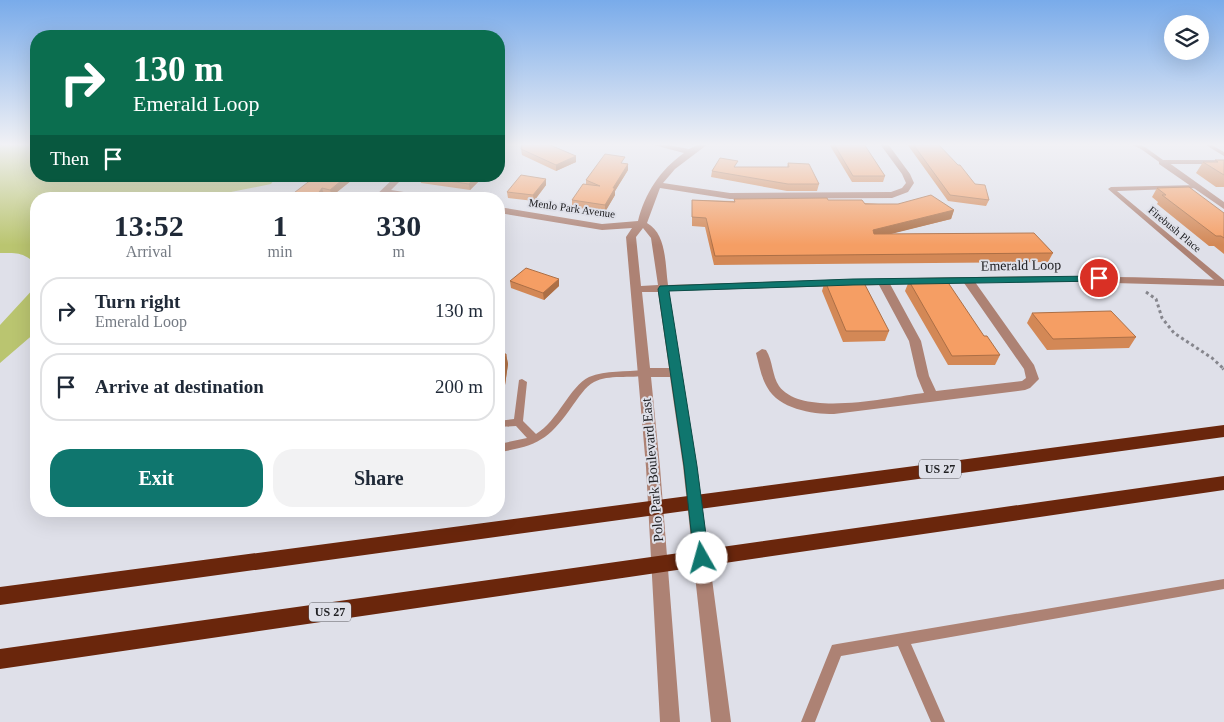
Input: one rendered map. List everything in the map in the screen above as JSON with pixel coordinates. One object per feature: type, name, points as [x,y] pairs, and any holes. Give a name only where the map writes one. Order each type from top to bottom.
[{"type":"highway","name":"US 27","points":[[0,596],[1224,431]]},
{"type":"highway","name":"US 27","points":[[0,659],[1224,483]]},
{"type":"street","points":[[610,227],[631,237],[633,232],[642,224],[647,203],[656,185],[662,178]]},
{"type":"street","points":[[656,185],[730,196],[892,194],[905,190],[910,183],[908,178]]},
{"type":"street","points":[[1184,178],[1224,206]]},
{"type":"street","points":[[383,191],[393,182]]},
{"type":"street","points":[[383,191],[389,192]]},
{"type":"street","name":"Menlo Park Avenue","points":[[505,211],[610,227],[642,224]]},
{"type":"street","points":[[642,224],[649,228],[656,238],[664,289],[695,502],[720,722]]},
{"type":"street","name":"Polo Park Boulevard East","points":[[631,237],[656,508],[670,722]]},
{"type":"street","name":"Emerald Loop","points":[[636,290],[883,282],[1119,278],[1223,283]]},
{"type":"street","name":"Emerald Loop","points":[[762,353],[772,385],[776,391],[790,401],[806,407],[834,409],[1025,385],[1033,379],[1030,368],[968,280]]},
{"type":"street","points":[[883,282],[915,341],[922,376],[932,397]]},
{"type":"street","points":[[644,374],[676,372]]},
{"type":"lane","name":"Firebush Place","points":[[1198,188],[1111,189],[1223,283]]},
{"type":"lane","points":[[505,447],[535,440],[552,428],[579,391],[591,380],[612,376],[644,374]]},
{"type":"lane","points":[[522,382],[518,422],[535,440]]},
{"type":"lane","points":[[505,423],[518,422]]},
{"type":"lane","points":[[808,722],[837,650],[1224,584]]},
{"type":"lane","points":[[902,639],[938,722]]},
{"type":"path","points":[[1119,278],[1152,295],[1158,303],[1162,318],[1174,332],[1212,358],[1224,369]]},
{"type":"green space","points":[[0,178],[30,178],[30,182],[272,182],[271,184],[231,192],[30,192],[30,259],[20,254],[0,253]]},
{"type":"green space","points":[[30,292],[30,337],[0,363],[0,325]]},
{"type":"building","points":[[519,178],[546,179],[533,195],[507,192]]},
{"type":"building","points":[[588,178],[619,178],[605,205],[572,200],[583,184],[600,186],[586,180]]},
{"type":"building","points":[[751,178],[816,178],[819,184],[788,184]]},
{"type":"building","points":[[937,178],[970,178],[975,184],[985,185],[989,200],[950,195]]},
{"type":"building","points":[[308,182],[340,182],[330,190],[322,188],[319,192],[295,192]]},
{"type":"building","points":[[455,182],[471,182],[469,184]]},
{"type":"building","points":[[1189,187],[1224,213],[1224,238],[1216,236],[1162,195],[1166,195],[1157,188]]},
{"type":"building","points":[[931,195],[954,210],[873,230],[874,234],[1034,233],[1053,253],[715,256],[706,218],[692,217],[692,200],[735,202],[734,199],[827,198],[828,200],[862,200],[865,204],[898,204]]},
{"type":"building","points":[[526,268],[559,279],[543,293],[510,281]]},
{"type":"building","points":[[825,281],[863,281],[889,331],[846,331]]},
{"type":"building","points":[[909,281],[947,281],[984,336],[987,336],[1000,355],[952,356]]},
{"type":"building","points":[[1111,311],[1136,337],[1053,339],[1032,313]]},
{"type":"route","points":[[702,558],[664,289],[853,282],[1099,278]]}]
